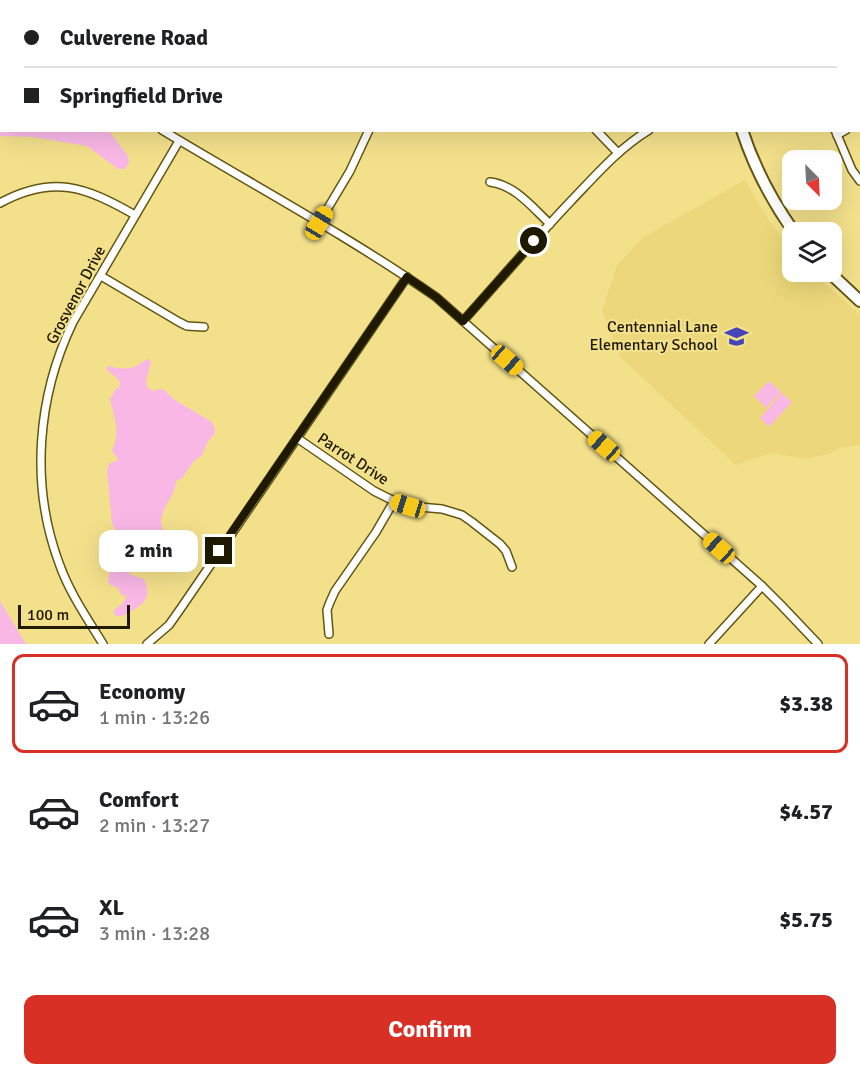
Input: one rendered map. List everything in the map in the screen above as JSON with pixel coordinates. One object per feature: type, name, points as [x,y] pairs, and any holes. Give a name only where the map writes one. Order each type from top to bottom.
[{"type":"street","points":[[165,132],[319,223],[436,297],[762,586],[818,644]]},
{"type":"street","points":[[319,223],[350,171],[368,132]]},
{"type":"street","points":[[598,132],[618,153]]},
{"type":"street","points":[[463,321],[550,224],[618,153],[646,132]]},
{"type":"street","points":[[743,132],[761,178],[787,222]]},
{"type":"street","points":[[836,133],[852,170],[860,181]]},
{"type":"street","name":"Grosvenor Drive","points":[[103,644],[72,592],[50,537],[41,477],[41,449],[47,394],[63,342],[73,322],[179,141]]},
{"type":"street","points":[[490,182],[506,186],[514,191],[550,224]]},
{"type":"street","points":[[0,203],[28,190],[65,187],[91,192],[135,215]]},
{"type":"street","points":[[101,276],[179,322],[188,326],[204,327]]},
{"type":"street","points":[[147,644],[169,625],[407,277]]},
{"type":"street","points":[[840,282],[860,301]]},
{"type":"street","name":"Parrot Drive","points":[[297,438],[374,491],[394,501],[408,506],[442,509],[462,515],[500,544],[506,551],[512,567]]},
{"type":"street","points":[[329,634],[327,610],[333,596],[394,501]]},
{"type":"street","points":[[709,644],[762,586]]},
{"type":"shaded area","points":[[0,132],[110,132],[128,156],[129,163],[125,169],[118,169],[87,146],[33,137],[0,136]]},
{"type":"shaded area","name":"Centennial Lane Elementary School","points":[[745,180],[782,237],[782,282],[823,282],[860,315],[860,445],[843,447],[828,454],[806,459],[771,453],[736,465],[620,357],[602,310],[617,265],[642,238]]},
{"type":"shaded area","points":[[148,359],[151,361],[146,382],[148,388],[153,391],[164,390],[175,400],[212,422],[215,429],[202,455],[194,461],[182,478],[176,481],[174,491],[162,516],[165,541],[155,564],[133,568],[129,574],[144,579],[147,590],[146,599],[123,616],[116,616],[113,612],[127,596],[122,595],[118,588],[108,582],[111,564],[115,557],[123,551],[123,546],[112,523],[107,471],[109,464],[118,459],[112,451],[116,430],[110,399],[120,383],[106,368],[108,366],[131,368]]},
{"type":"shaded area","points":[[769,381],[781,392],[766,408],[754,396]]},
{"type":"shaded area","points":[[782,393],[792,402],[769,427],[760,418]]},
{"type":"shaded area","points":[[0,601],[26,644],[0,644]]},
{"type":"place","name":"Centennial Lane Elementary School","points":[[736,336]]},
{"type":"route","points":[[219,551],[407,277],[436,297],[463,321],[534,241]]}]
